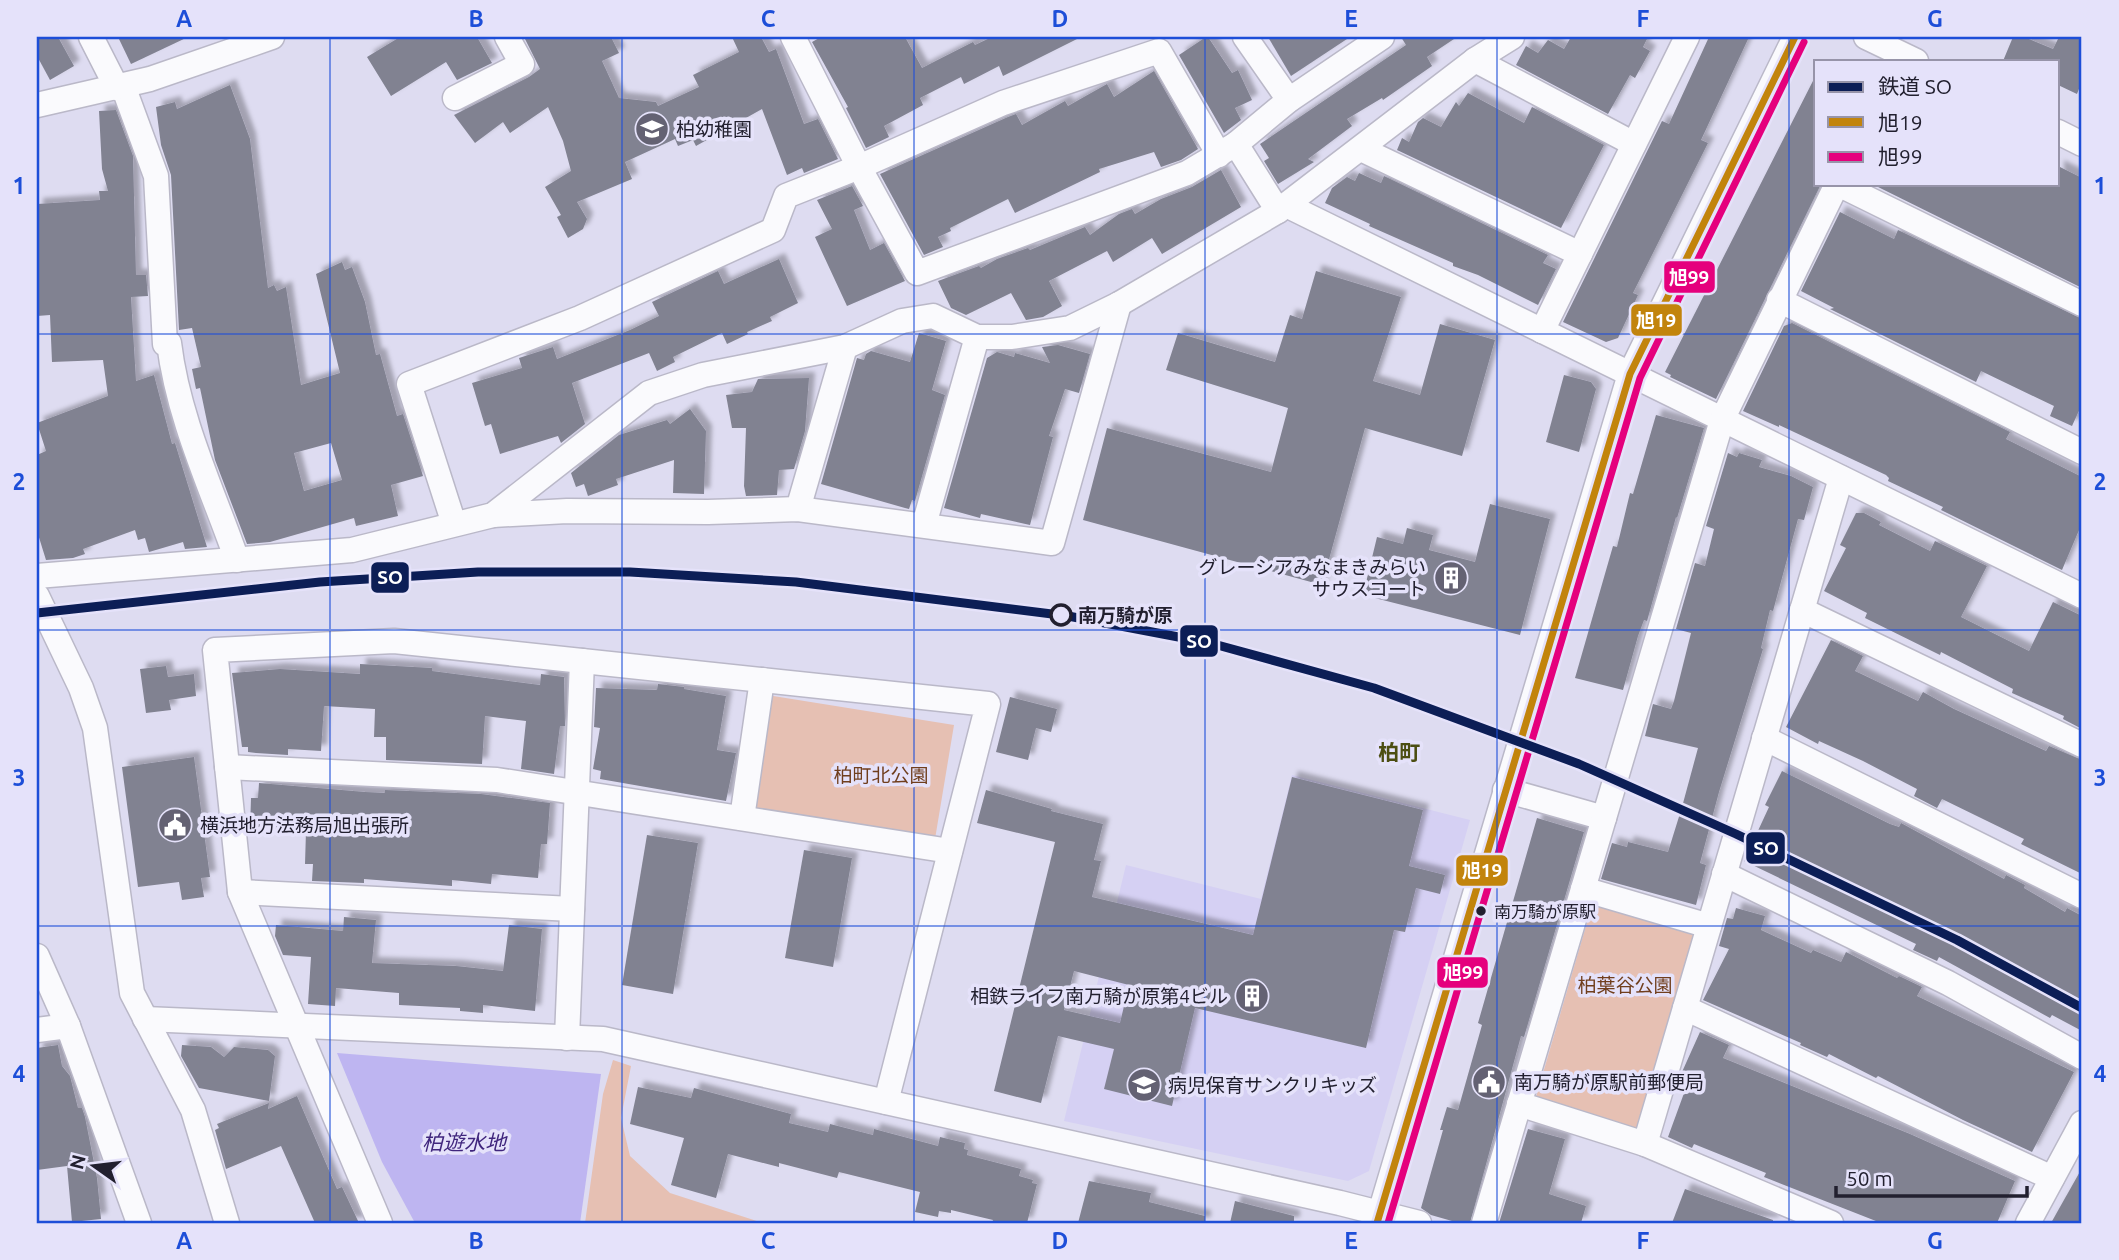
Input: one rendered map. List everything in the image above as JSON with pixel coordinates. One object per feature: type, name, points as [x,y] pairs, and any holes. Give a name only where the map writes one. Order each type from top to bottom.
[{"type":"street","points":[[92,37],[120,87],[156,176],[164,344],[169,343],[173,379],[237,560]]},
{"type":"street","points":[[37,104],[120,87],[218,46],[272,37]]},
{"type":"street","points":[[455,98],[522,64],[507,37]]},
{"type":"street","points":[[793,37],[916,273],[1186,173],[1228,150],[1289,100],[1382,37]]},
{"type":"street","points":[[1245,37],[1289,100]]},
{"type":"street","points":[[493,515],[649,393],[703,375],[845,347],[902,321],[933,316],[977,337],[1012,337],[1070,328],[1119,304],[1282,208],[1475,60],[1512,37]]},
{"type":"street","points":[[1542,331],[1687,37]]},
{"type":"street","points":[[1378,1218],[1630,374],[1795,37]]},
{"type":"street","points":[[1866,37],[1905,59]]},
{"type":"street","points":[[454,524],[409,384],[580,318],[773,230],[786,196],[859,167],[1003,103],[1159,46],[1228,150],[1282,208],[1542,331],[2082,596]]},
{"type":"street","points":[[1475,60],[1634,144]]},
{"type":"street","points":[[2060,133],[2082,144]]},
{"type":"street","points":[[1361,149],[1580,254]]},
{"type":"street","points":[[1484,1223],[1722,420],[1837,186]]},
{"type":"street","points":[[1842,186],[2082,304]]},
{"type":"street","points":[[1779,300],[2082,452]]},
{"type":"street","points":[[37,576],[352,550],[493,515],[567,511],[708,512],[798,509],[1052,542],[1119,304]]},
{"type":"street","points":[[924,525],[977,337]]},
{"type":"street","points":[[798,509],[845,347]]},
{"type":"street","points":[[1645,1144],[1841,478]]},
{"type":"street","points":[[37,597],[81,688],[94,728],[132,993],[193,1110],[227,1223]]},
{"type":"street","points":[[1802,610],[2082,745]]},
{"type":"street","points":[[380,1223],[240,892],[215,650],[394,641],[988,704],[887,1102]]},
{"type":"street","points":[[567,1038],[582,661]]},
{"type":"street","points":[[742,818],[762,680]]},
{"type":"street","points":[[1764,738],[2082,896]]},
{"type":"street","points":[[227,767],[497,780],[950,851]]},
{"type":"street","points":[[1505,790],[1604,818]]},
{"type":"street","points":[[1724,874],[1948,983],[2082,1057]]},
{"type":"street","points":[[1583,889],[1709,926]]},
{"type":"street","points":[[240,892],[572,909]]},
{"type":"street","points":[[37,956],[68,1026],[139,1223]]},
{"type":"street","points":[[1685,1008],[2052,1178]]},
{"type":"street","points":[[145,1019],[603,1040],[887,1102],[1378,1218],[1419,1223]]},
{"type":"street","points":[[37,1030],[68,1026]]},
{"type":"street","points":[[1519,1104],[1645,1144],[1831,1223]]},
{"type":"street","points":[[2028,1223],[2082,1123]]},
{"type":"shaded area","points":[[1292,775],[1470,820],[1369,1171],[1348,1181],[1064,1121],[1126,865],[1261,899]]},
{"type":"green space","name":"柏町北公園","points":[[767,695],[954,725],[934,845],[747,814]]},
{"type":"green space","name":"柏葉谷公園","points":[[1593,902],[1697,935],[1637,1129],[1536,1097]]},
{"type":"green space","points":[[613,1060],[631,1066],[621,1118],[630,1156],[670,1193],[763,1223],[585,1223],[603,1094]]},
{"type":"water","name":"柏遊水地","points":[[337,1053],[601,1074],[580,1223],[415,1223],[382,1162]]},
{"type":"building","points":[[37,37],[58,37],[74,66],[50,80],[37,56]]},
{"type":"building","points":[[118,37],[188,37],[131,64]]},
{"type":"building","points":[[400,37],[477,37],[492,63],[457,80],[446,62],[391,96],[367,57]]},
{"type":"building","points":[[524,37],[611,37],[619,53],[602,61],[619,98],[656,102],[658,106],[699,87],[693,75],[739,52],[732,37],[761,37],[769,52],[776,49],[804,124],[818,119],[838,159],[804,173],[802,168],[787,175],[762,109],[696,146],[693,140],[678,146],[675,139],[625,162],[632,179],[577,202],[587,219],[583,229],[568,238],[557,217],[561,215],[545,187],[571,171],[563,141],[548,107],[510,133],[503,122],[475,143],[454,115],[540,69]]},
{"type":"building","points":[[821,37],[905,37],[922,68],[973,42],[975,45],[992,37],[1081,37],[1003,76],[999,66],[964,84],[961,77],[920,98],[923,105],[884,126],[889,137],[866,148],[846,108],[848,107],[812,42]]},
{"type":"building","points":[[1206,37],[1232,73],[1238,70],[1252,100],[1235,108],[1241,120],[1224,133],[1179,55]]},
{"type":"building","points":[[1268,37],[1350,37],[1291,76]]},
{"type":"building","points":[[1401,37],[1457,37],[1427,57],[1432,66],[1383,100],[1382,98],[1347,119],[1352,126],[1308,159],[1314,162],[1278,184],[1264,161],[1269,158],[1260,144],[1406,45]]},
{"type":"building","points":[[1571,37],[1648,37],[1643,47],[1650,51],[1635,78],[1630,75],[1608,114],[1516,65],[1526,46],[1538,53],[1548,40],[1564,49]]},
{"type":"building","points":[[1709,37],[1749,37],[1701,140],[1708,143],[1633,293],[1638,295],[1618,338],[1606,342],[1563,322],[1662,121],[1669,124]]},
{"type":"building","points":[[2013,37],[2024,37],[2053,49],[2059,37],[2082,37],[2082,81],[2077,94],[2060,86],[2060,60],[2003,60]]},
{"type":"building","points":[[1154,71],[1198,149],[1181,160],[1161,167],[1154,152],[1099,169],[1100,172],[1015,213],[1008,199],[950,228],[951,231],[938,237],[943,247],[924,255],[880,174],[1016,114],[1022,125],[1065,101],[1068,106],[1107,84],[1114,97]]},
{"type":"building","points":[[1814,79],[1814,186],[1820,186],[1716,399],[1665,372]]},
{"type":"building","points":[[230,85],[250,139],[268,288],[274,285],[277,291],[286,287],[301,385],[340,373],[316,274],[342,262],[345,270],[352,267],[365,302],[376,355],[380,354],[397,416],[403,414],[423,476],[391,485],[398,516],[356,526],[354,518],[270,542],[247,544],[215,460],[200,388],[196,389],[192,369],[201,367],[192,328],[179,330],[171,175],[161,145],[156,107],[175,102],[177,109]],"holes":[[[331,443],[342,480],[304,491],[294,453]]]},
{"type":"building","points":[[1468,93],[1524,123],[1532,107],[1604,145],[1561,228],[1397,150],[1402,138],[1409,142],[1418,122],[1423,118],[1441,127],[1456,102],[1459,106]]},
{"type":"building","points":[[116,110],[133,156],[136,275],[146,275],[148,296],[131,297],[136,381],[154,375],[172,444],[175,443],[207,547],[185,549],[183,542],[149,552],[145,538],[138,540],[135,530],[83,549],[85,554],[73,558],[46,560],[37,531],[37,455],[46,451],[37,423],[108,396],[103,360],[52,362],[50,315],[37,316],[37,204],[100,200],[99,191],[108,191],[102,169],[99,111]]},
{"type":"building","points":[[2060,167],[2082,178],[2082,288],[1876,186],[2060,186]]},
{"type":"building","points":[[1221,170],[1241,207],[1162,254],[1152,238],[1113,262],[1107,251],[1049,281],[1062,306],[1043,317],[1026,320],[1011,293],[966,315],[951,308],[938,281],[979,266],[981,268],[1028,248],[1030,250],[1085,227],[1090,235],[1119,214],[1132,209],[1135,214]]},
{"type":"building","points":[[1359,173],[1381,183],[1384,176],[1548,255],[1543,263],[1556,269],[1538,305],[1325,203],[1332,188],[1347,177],[1355,181]]},
{"type":"building","points":[[852,186],[863,206],[854,210],[870,250],[884,243],[905,281],[847,306],[815,237],[832,229],[817,200]]},
{"type":"building","points":[[1840,212],[1894,239],[1898,230],[2082,319],[2082,404],[2072,426],[2050,416],[2054,406],[1981,371],[1976,382],[1830,309],[1834,308],[1801,291]]},
{"type":"building","points":[[779,259],[798,303],[770,317],[772,321],[747,332],[748,334],[727,344],[722,333],[673,357],[675,362],[657,371],[649,353],[572,383],[585,424],[561,443],[558,436],[500,454],[491,424],[485,426],[472,383],[522,368],[519,358],[553,347],[557,359],[630,330],[659,316],[652,302],[718,271],[724,284]]},
{"type":"building","points":[[1316,271],[1401,297],[1373,381],[1420,395],[1440,324],[1495,340],[1462,456],[1365,428],[1322,585],[1083,520],[1107,428],[1271,472],[1288,408],[1166,370],[1178,333],[1275,362],[1290,315],[1302,319]]},
{"type":"building","points":[[1792,323],[2010,432],[2006,439],[2082,477],[2082,523],[2062,570],[1941,510],[1943,507],[1888,481],[1886,475],[1743,411],[1784,326]]},
{"type":"building","points":[[919,333],[946,341],[932,390],[945,395],[915,501],[912,500],[909,509],[821,484],[857,358],[864,360],[866,354],[871,351],[910,362]]},
{"type":"building","points":[[1058,345],[1090,354],[1079,393],[1065,389],[1049,436],[1053,437],[1030,525],[981,514],[980,518],[944,508],[987,358],[997,352],[1014,357],[1015,353],[1050,363],[1042,347]]},
{"type":"building","points":[[1564,375],[1591,382],[1596,389],[1579,452],[1546,442]]},
{"type":"building","points":[[809,378],[805,431],[794,469],[779,470],[777,495],[746,496],[746,428],[732,428],[726,395],[752,392],[758,379]]},
{"type":"building","points":[[690,409],[706,431],[704,494],[673,493],[674,460],[616,479],[618,485],[588,496],[584,484],[576,487],[571,473],[619,435],[667,420],[670,424]]},
{"type":"building","points":[[1656,415],[1704,428],[1647,621],[1644,620],[1638,636],[1623,690],[1575,678],[1613,546],[1617,547],[1630,493],[1633,494]]},
{"type":"building","points":[[1728,453],[1737,457],[1739,453],[1762,460],[1759,467],[1791,476],[1813,487],[1804,520],[1798,519],[1773,611],[1770,610],[1761,648],[1763,649],[1719,792],[1700,863],[1706,865],[1696,905],[1601,879],[1612,843],[1627,847],[1628,842],[1668,852],[1682,807],[1698,748],[1645,736],[1653,704],[1671,709],[1674,701],[1691,633],[1676,629],[1695,563],[1705,566],[1714,529],[1706,526]]},
{"type":"building","name":"グレーシアみなまきみらい サウスコート","points":[[1490,504],[1550,519],[1520,635],[1363,595],[1377,537],[1403,544],[1407,528],[1433,535],[1429,550],[1475,562]]},
{"type":"building","points":[[1856,513],[1864,513],[1881,522],[1879,525],[1930,551],[1935,541],[1987,566],[1961,617],[2029,651],[2053,602],[2082,616],[2082,729],[2063,719],[2064,716],[2012,693],[2013,689],[1941,652],[1940,655],[1865,618],[1867,613],[1824,591],[1846,548],[1840,545]]},
{"type":"building","points":[[1831,640],[1863,656],[1855,671],[1918,701],[1923,692],[2046,751],[2049,746],[2082,760],[2082,874],[2021,844],[2024,839],[1942,799],[1937,808],[1914,796],[1917,789],[1863,761],[1819,741],[1818,744],[1786,727]]},
{"type":"building","points":[[360,664],[432,668],[432,671],[540,685],[541,674],[564,677],[565,726],[560,726],[554,774],[521,769],[526,721],[485,716],[482,764],[386,760],[386,737],[374,737],[375,709],[324,706],[321,751],[288,749],[288,755],[248,752],[248,747],[242,747],[232,673],[280,669],[360,674]]},
{"type":"building","points":[[166,666],[168,677],[194,674],[196,696],[169,700],[171,710],[146,713],[140,669]]},
{"type":"building","points":[[658,684],[726,696],[717,750],[736,753],[726,801],[600,779],[601,771],[593,769],[600,728],[594,727],[596,688],[657,690]]},
{"type":"building","points":[[1010,697],[1057,709],[1051,732],[1036,728],[1028,760],[996,752]]},
{"type":"building","points":[[194,757],[210,877],[201,878],[204,897],[182,900],[179,882],[138,887],[122,767]]},
{"type":"building","points":[[1782,771],[1890,824],[1899,827],[1901,823],[2004,879],[2006,875],[2025,885],[2024,888],[2065,912],[2067,908],[2082,916],[2082,1031],[2052,1015],[2050,1018],[1939,957],[1937,961],[1913,950],[1916,944],[1744,861],[1769,807],[1765,805]]},
{"type":"building","points":[[1292,777],[1423,810],[1409,866],[1445,875],[1440,894],[1416,888],[1405,932],[1394,930],[1366,1048],[1195,1008],[1172,1106],[1104,1089],[1114,1049],[1058,1036],[1041,1103],[994,1091],[1055,842],[977,823],[986,790],[1103,824],[1094,860],[1101,861],[1092,897],[1253,935]],"holes":[[[1074,971],[1129,985],[1120,1023],[1064,1010]]]},
{"type":"building","points":[[259,783],[385,793],[385,790],[481,794],[550,803],[547,844],[541,844],[538,878],[492,874],[491,884],[452,880],[452,886],[364,879],[364,883],[312,881],[313,864],[305,864],[306,831],[250,829],[251,798],[258,798]]},
{"type":"building","points":[[1537,818],[1584,832],[1524,1037],[1521,1036],[1470,1223],[1459,1223],[1431,1215],[1421,1208],[1447,1107],[1458,1110],[1482,1025],[1478,1023]]},
{"type":"building","points":[[647,835],[698,843],[673,994],[622,985]]},
{"type":"building","points":[[804,850],[852,858],[833,967],[785,958]]},
{"type":"building","points":[[1736,908],[1765,916],[1761,930],[1811,953],[1813,950],[1841,962],[1846,952],[1897,978],[1899,976],[1922,987],[1917,996],[2074,1072],[2032,1152],[1878,1076],[1876,1078],[1829,1054],[1827,1057],[1703,1000],[1729,949],[1719,946],[1727,918],[1733,919]]},
{"type":"building","points":[[344,917],[376,920],[372,963],[456,966],[503,971],[509,925],[542,929],[535,1011],[483,1005],[483,1013],[460,1011],[460,1008],[399,1005],[399,993],[336,988],[335,1006],[308,1004],[311,957],[283,955],[275,936],[276,925],[343,931]]},
{"type":"building","points":[[1700,1032],[1729,1045],[1723,1058],[1910,1134],[2015,1181],[1997,1223],[1881,1223],[1764,1177],[1766,1173],[1694,1144],[1692,1148],[1668,1137],[1687,1085],[1679,1081]]},
{"type":"building","points":[[58,1045],[62,1066],[70,1076],[78,1108],[82,1108],[85,1117],[97,1178],[101,1219],[72,1222],[67,1166],[37,1170],[37,1048]]},
{"type":"building","points":[[182,1045],[211,1047],[224,1057],[234,1047],[268,1050],[275,1056],[269,1101],[199,1088],[181,1056]]},
{"type":"building","points":[[638,1087],[691,1098],[694,1088],[791,1114],[789,1123],[828,1132],[830,1124],[873,1135],[874,1129],[938,1146],[940,1137],[965,1143],[967,1155],[1021,1169],[1019,1176],[1037,1184],[1027,1223],[992,1223],[993,1220],[951,1210],[951,1213],[939,1211],[938,1217],[915,1212],[920,1192],[839,1172],[837,1178],[779,1163],[779,1167],[728,1154],[716,1198],[671,1185],[684,1138],[630,1124]]},
{"type":"building","points":[[297,1096],[337,1189],[342,1187],[359,1223],[315,1223],[281,1146],[226,1169],[215,1130],[219,1128],[217,1124],[269,1103],[268,1109]]},
{"type":"building","points":[[1528,1129],[1565,1139],[1549,1194],[1586,1206],[1581,1223],[1499,1223]]},
{"type":"building","points":[[2082,1168],[2082,1223],[2051,1223]]},
{"type":"building","points":[[1089,1181],[1151,1193],[1149,1202],[1205,1216],[1205,1223],[1078,1223]]},
{"type":"building","points":[[1685,1189],[1773,1220],[1773,1223],[1672,1223]]},
{"type":"building","points":[[1235,1201],[1294,1216],[1294,1223],[1230,1223]]},
{"type":"rail line","name":"SO","points":[[37,613],[320,582],[478,572],[630,572],[796,582],[1068,616],[1210,643],[1374,688],[1579,764],[1736,834],[1957,940],[2082,1008]]},
{"type":"transit line","name":"旭19","points":[[1377,1223],[1630,374],[1795,37]]},
{"type":"transit line","name":"旭99","points":[[1388,1223],[1640,378],[1804,42]]},
{"type":"place","name":"柏幼稚園","points":[[652,129]]},
{"type":"place","name":"グレーシアみなまきみらい サウスコート","points":[[1451,578]]},
{"type":"place","name":"南万騎が原","points":[[1061,615]]},
{"type":"place","name":"横浜地方法務局旭出張所","points":[[175,825]]},
{"type":"place","name":"南万騎が原駅","points":[[1481,911]]},
{"type":"place","name":"相鉄ライフ南万騎が原第4ビル","points":[[1252,996]]},
{"type":"place","name":"南万騎が原駅前郵便局","points":[[1489,1082]]},
{"type":"place","name":"病児保育サンクリキッズ","points":[[1144,1085]]},
{"type":"district","name":"柏町","points":[[1399,753]]}]
